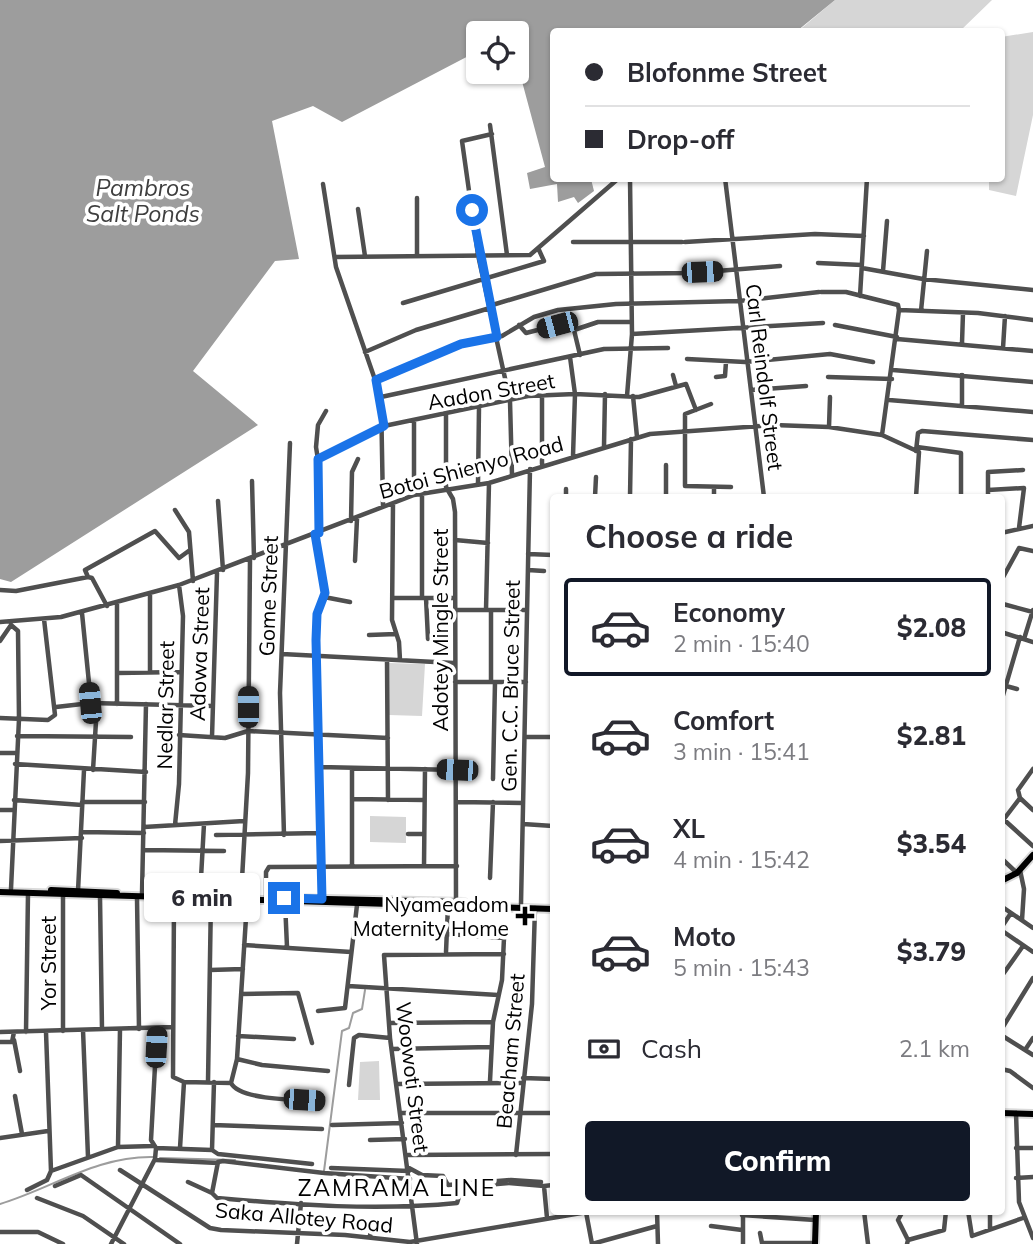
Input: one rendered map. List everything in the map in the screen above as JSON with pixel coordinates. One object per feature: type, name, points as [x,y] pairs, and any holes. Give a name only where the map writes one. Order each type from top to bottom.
[{"type":"main road","points":[[1005,879],[1019,872],[1033,855]]},
{"type":"main road","points":[[0,890],[78,891],[174,899],[521,904],[550,907]]},
{"type":"main road","points":[[0,890],[100,897],[211,898]]},
{"type":"main road","points":[[244,899],[266,898],[357,905],[451,903],[550,907]]},
{"type":"main road","points":[[1005,1113],[1033,1114]]},
{"type":"main road","points":[[815,1243],[816,1215]]},
{"type":"street","points":[[491,125],[507,255]]},
{"type":"street","points":[[492,134],[462,141],[478,255],[510,401],[512,475]]},
{"type":"street","points":[[335,257],[529,256],[615,182]]},
{"type":"street","points":[[629,182],[632,334],[630,396],[637,437]]},
{"type":"street","name":"Carl Reindolf Street","points":[[726,182],[734,240],[745,362],[764,494]]},
{"type":"street","points":[[860,296],[867,182]]},
{"type":"street","points":[[323,184],[335,257],[381,397],[384,426],[383,506]]},
{"type":"street","points":[[417,198],[417,255]]},
{"type":"street","points":[[358,209],[365,256]]},
{"type":"street","points":[[883,271],[887,221]]},
{"type":"street","points":[[573,242],[683,242],[816,234],[864,236]]},
{"type":"street","points":[[403,303],[544,261],[539,250]]},
{"type":"street","points":[[921,311],[927,251]]},
{"type":"street","points":[[818,263],[862,267],[923,279],[1033,290]]},
{"type":"street","points":[[365,352],[428,326],[596,274],[736,271],[780,266]]},
{"type":"street","points":[[376,380],[461,344],[497,337],[558,310],[738,301],[820,292],[860,296],[898,305],[899,310],[892,379],[882,435]]},
{"type":"street","points":[[899,310],[1033,320]]},
{"type":"street","points":[[962,313],[962,344]]},
{"type":"street","points":[[1003,348],[1005,316]]},
{"type":"street","points":[[579,355],[574,330],[598,323],[631,322]]},
{"type":"street","points":[[632,334],[742,330],[823,323]]},
{"type":"street","points":[[519,325],[526,333],[557,325]]},
{"type":"street","points":[[835,325],[897,338],[1033,351]]},
{"type":"street","points":[[381,397],[631,346],[668,348]]},
{"type":"street","points":[[687,359],[745,362],[829,354],[873,362]]},
{"type":"street","points":[[570,357],[575,394],[573,456]]},
{"type":"street","points":[[716,377],[725,376],[726,362]]},
{"type":"street","points":[[893,370],[1033,382]]},
{"type":"street","points":[[673,375],[676,386]]},
{"type":"street","points":[[962,375],[962,405]]},
{"type":"street","points":[[828,377],[892,379]]},
{"type":"street","name":"Aadon Street","points":[[318,459],[384,426],[542,394],[643,396],[686,384],[696,410]]},
{"type":"street","points":[[751,390],[806,386]]},
{"type":"street","points":[[542,394],[542,464]]},
{"type":"street","points":[[604,446],[605,394]]},
{"type":"street","points":[[829,426],[830,397]]},
{"type":"street","points":[[889,400],[1033,412]]},
{"type":"street","points":[[711,404],[685,414],[685,486],[731,488]]},
{"type":"street","points":[[478,484],[479,407]]},
{"type":"street","points":[[321,902],[316,656],[317,614],[324,597],[317,533],[318,425],[326,411]]},
{"type":"street","name":"Adotey Mingle Street","points":[[445,953],[457,866],[455,540],[454,504],[446,487],[446,414]]},
{"type":"street","points":[[414,421],[414,495]]},
{"type":"street","name":"Botoi Shienyo Road","points":[[0,622],[12,624],[82,613],[107,606],[216,573],[414,495],[446,487],[489,482],[637,437],[684,430],[829,426],[882,435],[917,449],[961,453],[961,494]]},
{"type":"street","points":[[916,494],[918,433],[922,431],[1033,440]]},
{"type":"street","points":[[630,494],[631,439]]},
{"type":"street","name":"Gome Street","points":[[284,835],[282,654],[290,443]]},
{"type":"street","points":[[351,521],[352,472],[358,458]]},
{"type":"street","points":[[666,465],[666,494]]},
{"type":"street","name":"Gen. C.C. Bruce Street","points":[[521,904],[530,469]]},
{"type":"street","points":[[988,494],[988,472],[1023,470]]},
{"type":"street","points":[[595,494],[596,477]]},
{"type":"street","points":[[252,481],[244,821],[244,945],[237,1059],[231,1083],[234,1088],[250,1094],[323,1101]]},
{"type":"street","points":[[489,482],[493,779]]},
{"type":"street","points":[[714,488],[714,494]]},
{"type":"street","points":[[988,490],[1024,488],[1019,528]]},
{"type":"street","points":[[566,489],[566,494]]},
{"type":"street","points":[[422,493],[424,598],[428,639]]},
{"type":"street","points":[[218,501],[223,570]]},
{"type":"street","points":[[393,503],[393,622],[400,660]]},
{"type":"street","points":[[174,510],[190,532],[193,581]]},
{"type":"street","points":[[355,561],[357,519]]},
{"type":"street","points":[[1005,532],[1033,526]]},
{"type":"street","points":[[107,606],[85,570],[155,531],[179,558],[190,550]]},
{"type":"street","points":[[455,540],[488,543]]},
{"type":"street","points":[[1005,574],[1019,548],[1033,551]]},
{"type":"street","points":[[528,554],[550,555]]},
{"type":"street","points":[[528,570],[544,570]]},
{"type":"street","name":"Adowa Street","points":[[212,737],[216,573]]},
{"type":"street","points":[[0,590],[16,591],[89,577]]},
{"type":"street","name":"Nedlar Street","points":[[175,825],[179,785],[183,616],[179,585]]},
{"type":"street","points":[[149,594],[150,672]]},
{"type":"street","points":[[324,597],[350,603]]},
{"type":"street","points":[[393,598],[455,598]]},
{"type":"street","points":[[117,603],[117,704]]},
{"type":"street","points":[[1005,604],[1033,611],[1005,689]]},
{"type":"street","points":[[455,610],[527,610]]},
{"type":"street","points":[[82,613],[90,703]]},
{"type":"street","points":[[0,718],[51,719],[55,716],[44,619]]},
{"type":"street","points":[[0,641],[12,624],[18,631],[19,641],[19,719],[11,889]]},
{"type":"street","points":[[1005,633],[1033,642]]},
{"type":"street","points":[[369,635],[396,634]]},
{"type":"street","points":[[282,654],[454,663]]},
{"type":"street","points":[[387,660],[388,800]]},
{"type":"street","points":[[117,673],[181,672]]},
{"type":"street","points":[[455,682],[526,682]]},
{"type":"street","points":[[1006,686],[1017,689]]},
{"type":"street","points":[[56,707],[90,703],[213,706]]},
{"type":"street","points":[[139,1029],[146,704]]},
{"type":"street","points":[[93,770],[97,705]]},
{"type":"street","points":[[179,735],[225,738],[248,731],[388,738]]},
{"type":"street","points":[[17,736],[131,737]]},
{"type":"street","points":[[525,737],[550,737]]},
{"type":"street","points":[[0,753],[16,754]]},
{"type":"street","points":[[15,764],[146,772]]},
{"type":"street","points":[[319,767],[457,770]]},
{"type":"street","points":[[352,768],[352,865]]},
{"type":"street","points":[[424,866],[425,769]]},
{"type":"street","points":[[1033,769],[1018,790],[1020,798],[1033,810]]},
{"type":"street","points":[[78,891],[84,770]]},
{"type":"street","points":[[1005,815],[1020,798]]},
{"type":"street","points":[[352,799],[424,800]]},
{"type":"street","points":[[14,800],[145,802]]},
{"type":"street","points":[[456,802],[523,803]]},
{"type":"street","points":[[489,878],[493,802]]},
{"type":"street","points":[[0,810],[13,810]]},
{"type":"street","points":[[0,841],[244,821]]},
{"type":"street","points":[[1005,821],[1033,846]]},
{"type":"street","points":[[200,896],[204,824]]},
{"type":"street","points":[[523,824],[550,826]]},
{"type":"street","points":[[216,835],[320,833]]},
{"type":"street","points":[[408,834],[424,834]]},
{"type":"street","points":[[144,850],[224,851]]},
{"type":"street","points":[[1005,861],[1019,872],[1024,889],[1021,920]]},
{"type":"street","points":[[266,898],[268,867],[320,864],[457,866]]},
{"type":"street","points":[[26,1032],[28,894]]},
{"type":"street","name":"Yor Street","points":[[63,895],[63,1031]]},
{"type":"street","points":[[100,897],[102,1029]]},
{"type":"street","points":[[211,898],[212,1150]]},
{"type":"street","points":[[174,899],[173,1077],[184,1082],[231,1083]]},
{"type":"street","points":[[285,902],[287,947]]},
{"type":"street","points":[[318,1011],[345,1010],[357,905]]},
{"type":"street","name":"Beacham Street","points":[[516,1155],[532,1004],[535,908]]},
{"type":"street","points":[[1005,909],[1033,928]]},
{"type":"street","points":[[1005,923],[1011,913]]},
{"type":"street","points":[[1005,932],[1033,952]]},
{"type":"street","points":[[448,934],[503,936],[504,954],[493,1022],[490,1081]]},
{"type":"street","points":[[244,945],[351,952]]},
{"type":"street","points":[[1005,971],[1023,946]]},
{"type":"street","points":[[445,953],[504,954]]},
{"type":"street","name":"Woowoti Street","points":[[417,1242],[408,1155],[390,1038],[384,955],[445,953]]},
{"type":"street","points":[[210,970],[243,969]]},
{"type":"street","points":[[1005,1025],[1033,978]]},
{"type":"street","points":[[348,986],[498,995]]},
{"type":"street","points":[[241,994],[298,993],[312,1044]]},
{"type":"street","points":[[389,1023],[493,1022]]},
{"type":"street","points":[[0,1032],[173,1027]]},
{"type":"street","points":[[111,1244],[155,1154],[157,1028]]},
{"type":"street","points":[[118,1147],[120,1029]]},
{"type":"street","points":[[83,1030],[88,1157]]},
{"type":"street","points":[[14,1032],[20,1071]]},
{"type":"street","points":[[27,1190],[47,1180],[51,1171],[46,1032]]},
{"type":"street","points":[[349,1085],[354,1038],[359,1035],[390,1038]]},
{"type":"street","points":[[1005,1035],[1033,1055]]},
{"type":"street","points":[[238,1036],[294,1039]]},
{"type":"street","points":[[1026,1050],[1033,1038]]},
{"type":"street","points":[[0,1042],[14,1040]]},
{"type":"street","points":[[392,1049],[491,1047]]},
{"type":"street","points":[[237,1059],[262,1065],[328,1071]]},
{"type":"street","points":[[1005,1070],[1033,1088]]},
{"type":"street","points":[[396,1083],[550,1079]]},
{"type":"street","points":[[180,1148],[184,1082]]},
{"type":"street","points":[[15,1096],[22,1135]]},
{"type":"street","points":[[400,1113],[550,1113]]},
{"type":"street","points":[[1016,1114],[1016,1178],[1023,1218],[1033,1237]]},
{"type":"street","points":[[332,1125],[402,1123]]},
{"type":"street","points":[[213,1125],[322,1129]]},
{"type":"street","points":[[0,1138],[48,1131]]},
{"type":"street","points":[[370,1140],[405,1139]]},
{"type":"street","points":[[51,1171],[118,1147],[218,1163],[409,1173]]},
{"type":"street","points":[[1016,1147],[1033,1148]]},
{"type":"street","points":[[155,1154],[180,1148],[212,1150],[218,1154],[312,1164]]},
{"type":"street","points":[[408,1155],[550,1154]]},
{"type":"street","points":[[212,1192],[218,1163]]},
{"type":"street","points":[[331,1168],[443,1176],[449,1185],[511,1180],[543,1185]]},
{"type":"street","name":"Saka Allotey Road","points":[[120,1170],[210,1228],[417,1242],[570,1215]]},
{"type":"street","points":[[55,1186],[81,1175],[180,1244]]},
{"type":"street","points":[[1016,1178],[1033,1177]]},
{"type":"street","points":[[188,1182],[212,1192],[217,1198],[414,1208],[457,1203],[463,1187],[509,1183],[550,1185]]},
{"type":"street","points":[[543,1185],[547,1218]]},
{"type":"street","points":[[37,1198],[83,1216],[124,1244]]},
{"type":"street","points":[[297,1244],[301,1203]]},
{"type":"street","points":[[586,1215],[592,1244],[657,1226]]},
{"type":"street","points":[[657,1215],[659,1244]]},
{"type":"street","points":[[742,1215],[743,1244]]},
{"type":"street","points":[[763,1215],[816,1220]]},
{"type":"street","points":[[864,1215],[868,1244]]},
{"type":"street","points":[[901,1215],[898,1220],[908,1242],[944,1230],[946,1215]]},
{"type":"street","points":[[968,1215],[971,1236],[1023,1218]]},
{"type":"street","points":[[990,1215],[990,1229]]},
{"type":"street","points":[[369,1237],[371,1223]]},
{"type":"street","points":[[711,1226],[742,1230]]},
{"type":"street","points":[[0,1232],[38,1232],[63,1244]]},
{"type":"street","points":[[760,1233],[762,1242],[815,1243]]},
{"type":"shaded area","points":[[835,0],[992,0],[963,28],[802,28]]},
{"type":"shaded area","points":[[1033,32],[1033,115],[1016,196],[989,190],[989,182],[1005,182],[1005,36]]},
{"type":"shaded area","points":[[389,663],[425,664],[422,716],[389,715]]},
{"type":"shaded area","points":[[370,816],[406,817],[406,843],[370,842]]},
{"type":"shaded area","points":[[379,1061],[380,1100],[358,1100],[360,1062]]},
{"type":"water","name":"Pambros Salt Ponds","points":[[0,0],[835,0],[801,28],[550,28],[550,182],[592,182],[594,191],[578,203],[574,197],[558,202],[557,184],[530,189],[527,173],[545,167],[523,84],[529,84],[529,21],[466,21],[466,57],[342,122],[313,106],[272,121],[299,259],[275,261],[193,371],[258,425],[11,582],[0,579]]},
{"type":"waterway","points":[[324,1171],[342,1031],[349,1028],[353,1013],[362,1009],[365,990]]},
{"type":"waterway","points":[[0,1204],[94,1167],[132,1158],[153,1157]]},
{"type":"waterway","points":[[160,1158],[235,1160]]},
{"type":"place","name":"Nyameadom Maternity Home","points":[[525,916]]},
{"type":"district","name":"ZAMRAMA LINE","points":[[397,1187]]},
{"type":"route","points":[[284,898],[322,899],[316,640],[317,614],[325,593],[315,534],[319,533],[318,459],[351,440],[384,426],[376,380],[461,344],[497,337],[478,255],[472,210]]}]
